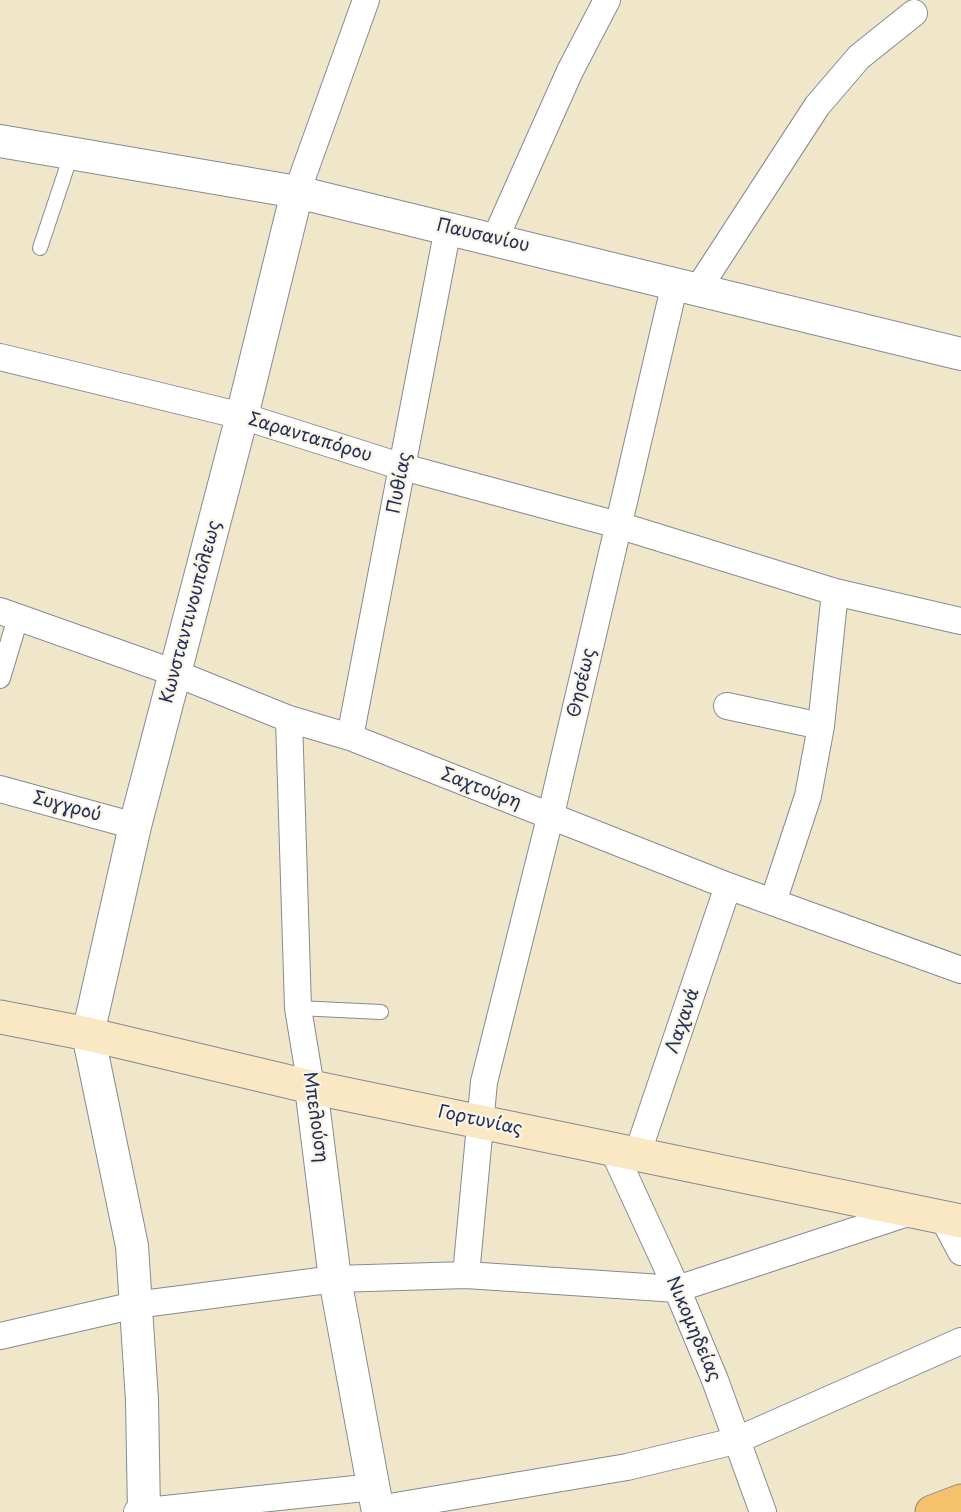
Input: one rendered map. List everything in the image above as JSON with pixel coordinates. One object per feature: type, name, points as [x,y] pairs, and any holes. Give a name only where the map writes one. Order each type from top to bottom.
[{"type":"main road","name":"Γορτυνίας","points":[[0,1017],[88,1034],[311,1087],[952,1219]]},
{"type":"main road","points":[[933,1512],[961,1501]]},
{"type":"street","points":[[297,192],[366,0]]},
{"type":"street","points":[[495,239],[570,71],[607,0]]},
{"type":"street","name":"Θησέως","points":[[466,1275],[478,1120],[484,1082],[551,816],[618,525],[686,286],[817,106],[860,57],[914,13]]},
{"type":"street","name":"Παυσανίου","points":[[0,141],[297,192],[961,354]]},
{"type":"street","name":"Κωνσταντινουπόλεως","points":[[88,1034],[135,826],[242,416],[297,192]]},
{"type":"street","name":"Πυθίας","points":[[350,737],[404,467],[448,228]]},
{"type":"street","name":"Σαρανταπόρου","points":[[0,357],[242,416],[404,467],[618,525],[835,592],[961,621]]},
{"type":"street","points":[[773,902],[808,796],[820,726],[835,592]]},
{"type":"street","points":[[0,678],[9,614]]},
{"type":"street","name":"Σαχτούρη","points":[[9,614],[176,673],[290,719],[350,737],[728,886],[961,969]]},
{"type":"street","points":[[727,706],[820,726]]},
{"type":"street","name":"Μπελούση","points":[[290,719],[298,1008],[311,1087],[336,1279],[377,1503]]},
{"type":"street","name":"Συγγρού","points":[[0,789],[135,826]]},
{"type":"street","name":"Λαχανά","points":[[625,1153],[728,886]]},
{"type":"street","points":[[88,1034],[132,1246],[142,1400],[141,1512],[377,1503],[627,1467],[735,1441],[961,1341]]},
{"type":"street","name":"Νικομηδείας","points":[[625,1153],[715,1380],[735,1441],[763,1512]]},
{"type":"street","points":[[0,1336],[135,1305],[336,1279],[466,1275],[677,1289],[911,1212]]},
{"type":"street","points":[[952,1219],[961,1252]]},
{"type":"lane","points":[[40,248],[71,155]]},
{"type":"lane","points":[[298,1008],[381,1012]]}]
